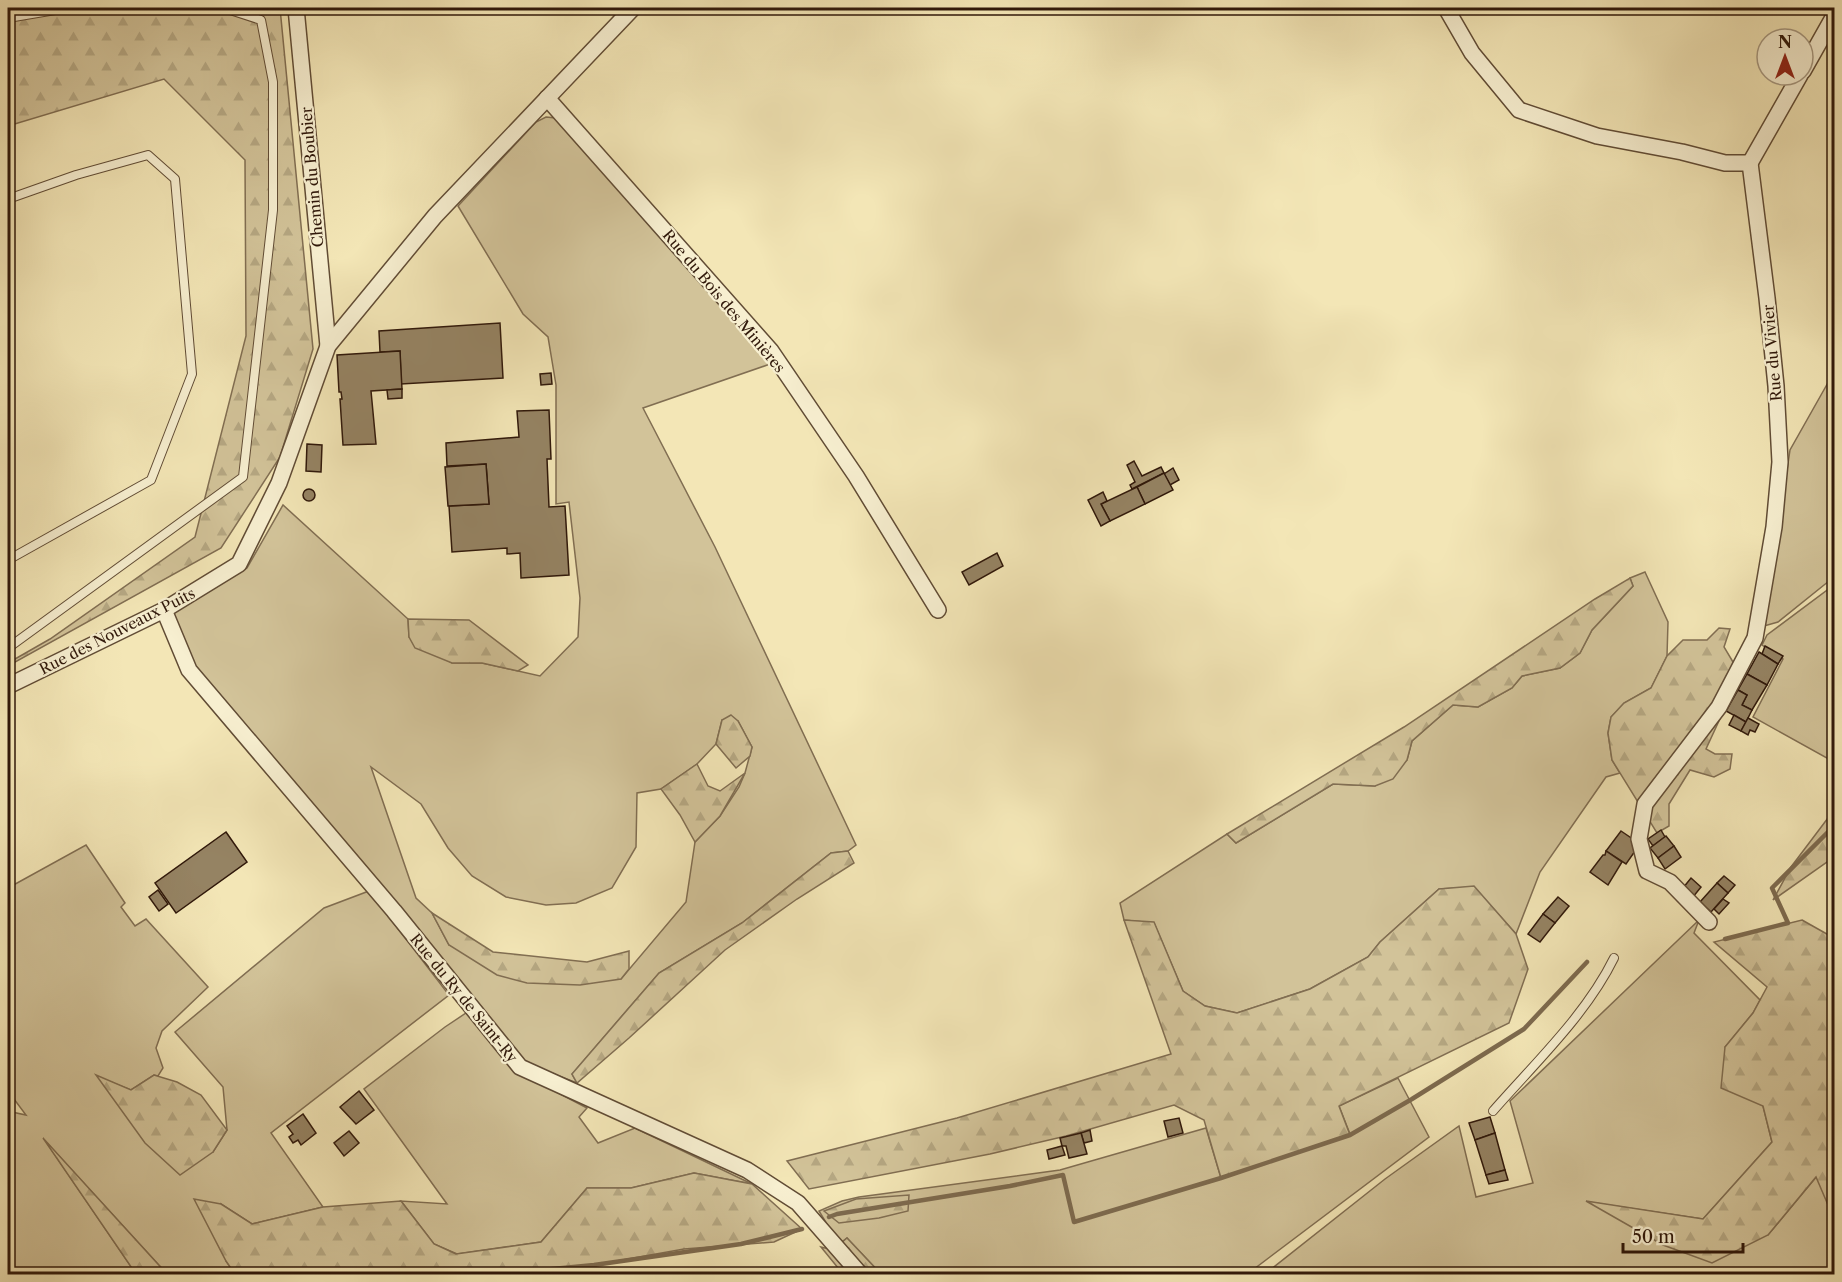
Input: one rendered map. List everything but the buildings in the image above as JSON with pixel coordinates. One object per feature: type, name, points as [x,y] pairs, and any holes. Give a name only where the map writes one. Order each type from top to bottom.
[{"type":"street","name":"Chemin du Boubier","points":[[296,8],[328,346]]},
{"type":"street","points":[[328,346],[435,216],[633,8]]},
{"type":"street","points":[[1446,8],[1472,53],[1519,110],[1597,136],[1682,152],[1725,163],[1750,163],[1793,87]]},
{"type":"street","points":[[1815,49],[1834,16]]},
{"type":"street","name":"Rue du Bois des Minières","points":[[547,98],[771,351],[856,476],[938,610]]},
{"type":"street","name":"Rue du Vivier","points":[[1709,922],[1670,882],[1647,872],[1639,839],[1645,804],[1719,707],[1755,638],[1774,527],[1780,462],[1776,386],[1750,163]]},
{"type":"street","name":"Rue des Nouveaux Puits","points":[[8,686],[164,610],[239,564],[279,483],[328,346]]},
{"type":"street","name":"Rue du Ry de Saint-Ry","points":[[164,610],[189,670],[394,911],[520,1067],[747,1170],[798,1203],[860,1275]]},
{"type":"lane","points":[[8,18],[67,8]]},
{"type":"lane","points":[[8,648],[243,477],[273,210],[273,82],[261,20],[224,8]]},
{"type":"lane","points":[[8,199],[76,175],[148,155],[175,179],[192,374],[151,480],[8,560]]},
{"type":"lane","points":[[1493,1111],[1586,1005],[1602,982],[1614,958]]},
{"type":"green space","points":[[8,8],[280,8],[313,349],[280,457],[221,548],[8,666],[8,663],[50,639],[195,537],[246,336],[245,160],[164,79],[8,126]]},
{"type":"green space","points":[[546,117],[556,118],[776,362],[643,408],[715,547],[856,845],[848,851],[831,853],[742,923],[659,973],[572,1074],[577,1083],[523,1062],[192,666],[173,613],[247,568],[283,505],[408,619],[409,637],[452,663],[482,663],[540,676],[578,637],[580,598],[569,502],[556,504],[556,385],[548,337],[523,314],[458,206],[536,122]],"holes":[[[722,720],[738,721],[752,747],[739,787],[720,816],[695,842],[686,902],[621,979],[449,945],[432,913],[416,898],[371,767],[421,804],[448,848],[472,876],[506,897],[546,905],[576,903],[612,888],[636,847],[637,793],[661,789],[697,764],[716,744]]]},
{"type":"green space","points":[[1834,372],[1834,577],[1778,622],[1764,626],[1790,450]]},
{"type":"green space","points":[[1645,572],[1668,622],[1667,656],[1651,688],[1624,703],[1611,717],[1608,733],[1612,760],[1620,773],[1606,777],[1540,872],[1516,934],[1474,887],[1439,889],[1380,942],[1368,957],[1310,989],[1237,1013],[1205,1006],[1183,991],[1154,923],[1124,920],[1120,903],[1227,834],[1236,843],[1333,784],[1375,786],[1407,760],[1412,741],[1453,705],[1478,707],[1512,688],[1522,676],[1560,668],[1580,653],[1592,630],[1633,586],[1630,578]]},
{"type":"green space","points":[[1630,578],[1633,586],[1592,630],[1580,653],[1560,668],[1522,676],[1512,688],[1478,707],[1453,705],[1412,741],[1407,760],[1393,779],[1375,786],[1333,784],[1236,843],[1227,834],[1404,727]]},
{"type":"green space","points":[[1834,585],[1834,762],[1753,717],[1783,659],[1762,645],[1767,635]]},
{"type":"green space","points":[[408,619],[469,620],[528,665],[518,671],[482,663],[452,663],[415,648],[409,637]]},
{"type":"green space","points":[[1719,628],[1730,629],[1724,647],[1733,662],[1724,710],[1706,749],[1715,754],[1732,754],[1730,769],[1714,777],[1690,770],[1669,804],[1669,826],[1657,833],[1612,760],[1608,733],[1611,717],[1624,703],[1651,688],[1667,656],[1683,640],[1707,640]]},
{"type":"green space","points":[[731,715],[738,721],[752,747],[750,756],[736,768],[716,744],[722,720]]},
{"type":"green space","points":[[697,764],[708,786],[720,791],[745,773],[720,816],[695,842],[680,815],[661,789]]},
{"type":"green space","points":[[1834,810],[1834,857],[1773,900],[1791,867]]},
{"type":"green space","points":[[86,845],[125,903],[121,907],[135,926],[146,919],[208,987],[162,1031],[156,1048],[163,1068],[158,1076],[154,1075],[131,1090],[98,1077],[213,1152],[227,1130],[223,1087],[175,1032],[324,908],[369,891],[449,995],[271,1133],[323,1207],[252,1224],[221,1204],[226,1261],[235,1274],[167,1274],[47,1143],[136,1274],[8,1274],[8,1106],[12,1112],[26,1115],[8,1091],[8,888]]},
{"type":"green space","points":[[848,851],[854,863],[797,899],[725,950],[577,1083],[572,1074],[659,973],[742,923],[831,853]]},
{"type":"green space","points":[[1474,886],[1516,934],[1528,969],[1509,1023],[1339,1106],[1350,1135],[1221,1178],[1204,1120],[1174,1105],[1066,1136],[990,1154],[809,1189],[787,1161],[957,1118],[1171,1054],[1124,920],[1154,922],[1183,991],[1205,1006],[1237,1013],[1310,989],[1368,957],[1380,942],[1439,889]]},
{"type":"green space","points":[[432,913],[493,952],[587,962],[629,951],[629,969],[621,979],[580,985],[527,983],[497,975],[449,945]]},
{"type":"green space","points":[[1699,920],[1694,933],[1760,1000],[1753,1013],[1725,1047],[1763,1106],[1772,1142],[1703,1219],[1588,1202],[1768,1235],[1817,1176],[1834,1219],[1834,1274],[1265,1274],[1385,1179],[1459,1126],[1476,1197],[1533,1183],[1510,1101]]},
{"type":"green space","points":[[1802,920],[1834,938],[1834,1219],[1816,1177],[1768,1235],[1712,1263],[1663,1245],[1586,1201],[1703,1219],[1772,1142],[1763,1106],[1721,1088],[1725,1047],[1753,1013],[1767,987],[1714,942]]},
{"type":"green space","points":[[466,1013],[518,1072],[587,1108],[579,1117],[598,1143],[635,1128],[752,1184],[694,1173],[631,1188],[587,1188],[541,1242],[457,1254],[434,1244],[401,1201],[447,1204],[364,1089]]},
{"type":"green space","points":[[96,1075],[131,1090],[154,1075],[177,1082],[201,1095],[227,1130],[213,1152],[180,1175],[145,1143]]},
{"type":"green space","points":[[1398,1078],[1429,1137],[1250,1272],[1241,1274],[881,1274],[847,1238],[839,1244],[819,1211],[842,1201],[859,1197],[1060,1170],[1206,1128],[1221,1178],[1350,1134],[1339,1106]]},
{"type":"green space","points":[[43,1138],[167,1274],[136,1274]]},
{"type":"green space","points":[[694,1173],[752,1184],[802,1229],[774,1242],[684,1249],[594,1265],[478,1274],[235,1274],[194,1199],[221,1204],[252,1224],[323,1207],[401,1201],[434,1244],[456,1254],[541,1242],[587,1188],[631,1188]]},
{"type":"green space","points":[[909,1195],[908,1211],[879,1218],[839,1223],[824,1211],[856,1199]]},
{"type":"green space","points":[[847,1238],[881,1274],[843,1274],[821,1247],[833,1250]]},
{"type":"waterway","points":[[1725,939],[1788,923],[1772,888],[1834,826]]},
{"type":"waterway","points":[[829,1217],[1063,1175],[1074,1222],[1221,1178],[1350,1135],[1524,1029],[1587,962]]},
{"type":"waterway","points":[[501,1274],[594,1265],[741,1244],[802,1229]]}]
